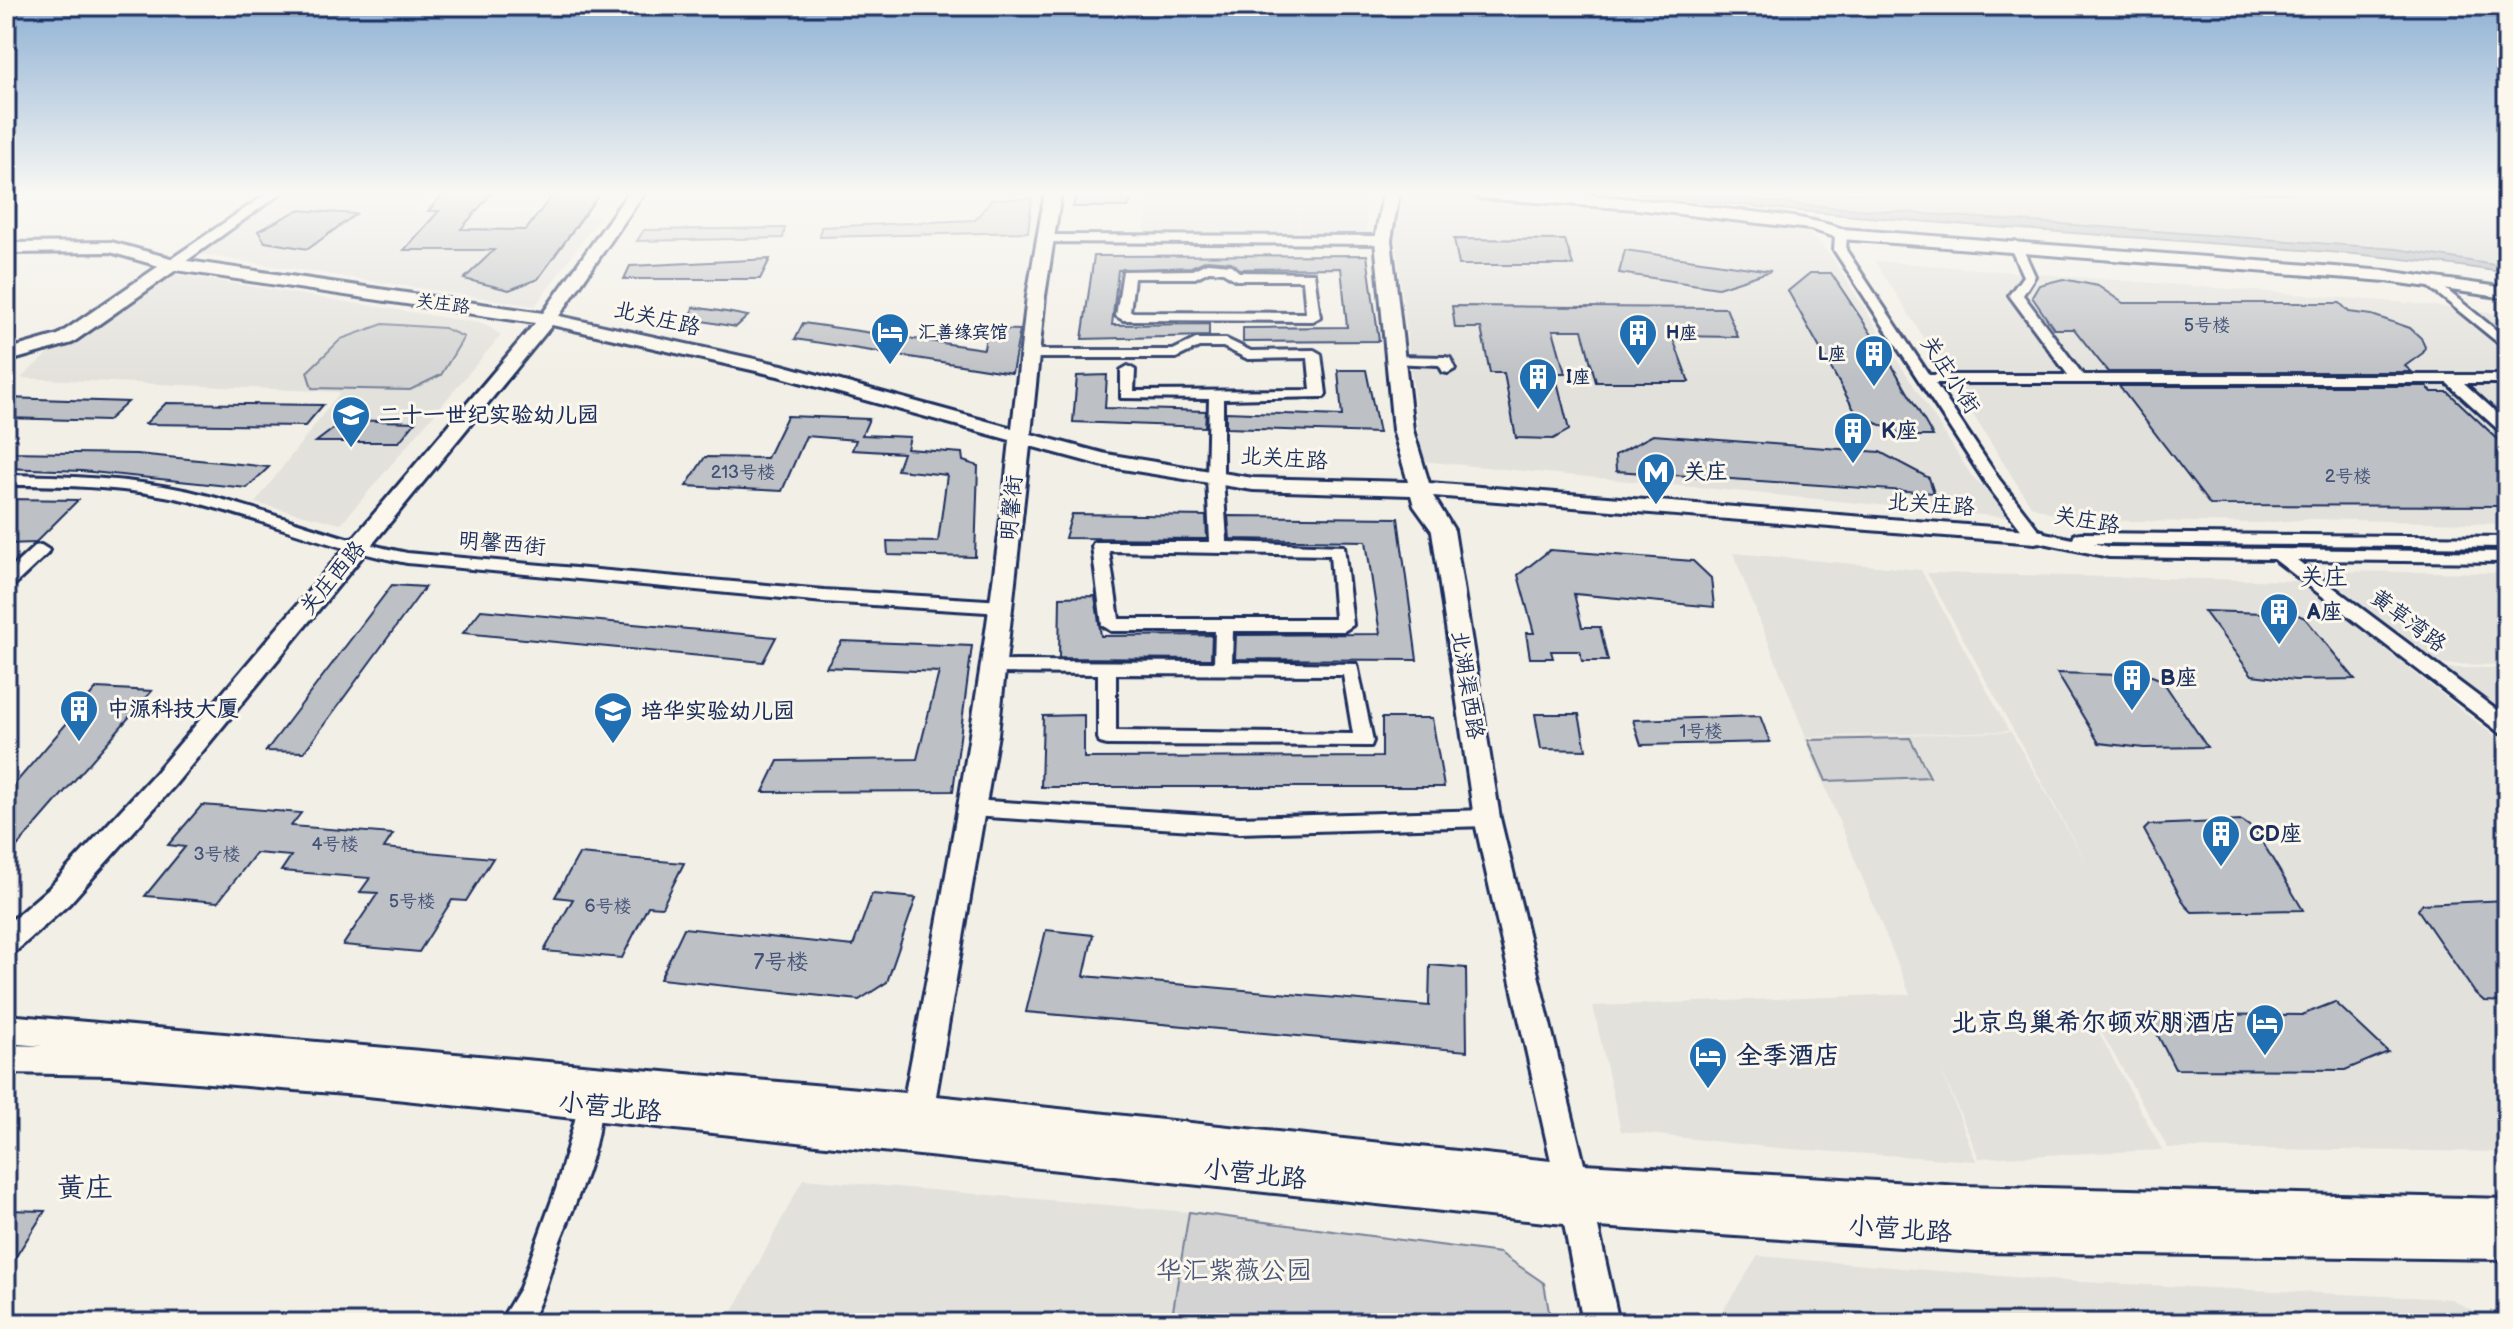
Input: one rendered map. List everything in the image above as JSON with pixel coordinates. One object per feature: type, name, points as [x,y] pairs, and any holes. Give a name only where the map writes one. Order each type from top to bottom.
[{"type":"street","name":"关庄路","points":[[140,255],[173,264],[548,319]]},
{"type":"street","points":[[6,356],[65,339],[186,255]]},
{"type":"street","name":"关庄西路","points":[[6,942],[59,896],[165,779],[548,319],[593,255]]},
{"type":"street","name":"明馨街","points":[[918,1109],[1003,607],[1019,436],[1043,255]]},
{"type":"street","name":"北湖渠西路","points":[[1384,255],[1403,430],[1425,506],[1443,530],[1487,818],[1601,1323]]},
{"type":"street","name":"关庄小街","points":[[1843,255],[1993,482],[2035,536]]},
{"type":"street","points":[[2020,255],[2029,276],[2016,295],[2078,378]]},
{"type":"street","points":[[2128,255],[2432,282],[2507,293]]},
{"type":"street","points":[[1207,267],[1226,268],[1236,276],[1309,276],[1313,317],[1219,315],[1123,316],[1128,274],[1195,274],[1207,267]]},
{"type":"street","points":[[2432,282],[2507,346]]},
{"type":"street","points":[[1218,343],[1219,315]]},
{"type":"street","name":"北关庄路","points":[[548,319],[782,371],[1104,460],[1253,484],[1420,489],[2035,536]]},
{"type":"street","points":[[1029,354],[1176,354],[1196,343],[1226,343],[1248,355],[1314,354],[1319,394],[1126,395],[1128,370]]},
{"type":"street","points":[[1394,360],[1445,361],[1448,369]]},
{"type":"street","points":[[1926,379],[2507,379]]},
{"type":"street","points":[[2451,379],[2507,430]]},
{"type":"street","points":[[1216,394],[1215,477],[1219,547]]},
{"type":"street","name":"明馨西街","points":[[6,480],[69,480],[189,496],[357,550],[407,558],[824,596],[1003,607]]},
{"type":"street","name":"关庄路","points":[[2035,536],[2507,542]]},
{"type":"street","name":"关庄路","points":[[2035,536],[2109,552],[2507,557]]},
{"type":"street","points":[[1100,546],[1219,547],[1338,550],[1344,625],[1111,625],[1100,546]]},
{"type":"street","points":[[6,583],[41,550]]},
{"type":"street","name":"黄草湾路","points":[[2278,554],[2507,728]]},
{"type":"street","points":[[1223,668],[1224,625]]},
{"type":"street","points":[[993,667],[1351,669],[1364,741],[1107,738],[1107,668]]},
{"type":"street","points":[[971,808],[1240,825],[1487,818]]},
{"type":"street","name":"小营北路","points":[[6,1029],[918,1109],[1574,1194],[2507,1216]]},
{"type":"street","name":"小营北路","points":[[6,1059],[110,1061],[358,1081],[589,1106],[1574,1194],[1977,1235],[2507,1242]]},
{"type":"street","points":[[512,1323],[528,1307],[548,1239],[573,1186],[585,1145],[589,1106]]},
{"type":"shaded area","points":[[203,255],[572,255],[535,306]]},
{"type":"shaded area","points":[[1397,255],[1830,255],[1971,475],[2014,518],[1422,461]]},
{"type":"shaded area","points":[[2359,255],[2434,255],[2507,267],[2507,273],[2465,266]]},
{"type":"shaded area","points":[[1875,261],[2409,303],[2507,315],[2507,524],[2311,519],[2260,523],[2072,520],[2031,506]]},
{"type":"shaded area","points":[[168,273],[484,324],[501,335],[341,524],[255,503],[340,392],[21,378],[55,347]]},
{"type":"shaded area","points":[[1733,553],[1921,570],[2009,731],[1806,737]]},
{"type":"shaded area","points":[[2319,571],[2507,573],[2507,665],[2439,664]]},
{"type":"shaded area","points":[[1927,573],[2299,581],[2507,746],[2507,1152],[2168,1148],[2092,1016],[2082,1017],[2091,1018],[2162,1150],[1979,1158],[1941,1069],[1976,1161],[1776,1148],[1621,1131],[1593,1006],[1910,994],[1805,738],[2011,732],[2089,868]]},
{"type":"shaded area","points":[[2444,668],[2507,668],[2507,715]]},
{"type":"shaded area","points":[[803,1179],[1189,1212],[1171,1323],[1085,1316],[1083,1323],[727,1323]]},
{"type":"shaded area","points":[[1758,1256],[2061,1281],[2451,1299],[2496,1323],[1715,1323]]},
{"type":"green space","points":[[2417,255],[2507,255],[2507,269]]},
{"type":"green space","points":[[383,324],[444,328],[464,337],[441,375],[410,390],[312,388],[307,372],[341,339]]},
{"type":"green space","points":[[1910,738],[1930,777],[1826,781],[1808,740]]},
{"type":"green space","name":"华汇紫薇公园","points":[[1189,1212],[1500,1253],[1544,1283],[1551,1323],[1171,1323]]},
{"type":"building","points":[[489,255],[555,255],[538,279],[509,290],[464,279]]},
{"type":"building","points":[[1367,255],[1379,341],[1243,342],[1243,328],[1347,327],[1341,268],[1240,269],[1231,262],[1207,260],[1191,267],[1118,270],[1112,325],[1209,324],[1209,336],[1082,339],[1094,256]]},
{"type":"building","points":[[1457,255],[1570,255],[1573,265],[1459,265]]},
{"type":"building","points":[[1624,255],[1660,255],[1771,271],[1718,288],[1619,273]]},
{"type":"building","points":[[770,259],[760,279],[624,279],[630,266]]},
{"type":"building","points":[[1810,273],[1831,273],[1890,362],[1933,436],[1906,436],[1857,415],[1788,291]]},
{"type":"building","points":[[2063,279],[2098,286],[2123,303],[2340,303],[2349,312],[2372,315],[2410,328],[2421,338],[2425,347],[2423,353],[2405,366],[2412,372],[2108,372],[2074,329],[2054,329],[2032,297],[2039,285]]},
{"type":"building","points":[[1452,306],[1726,308],[1738,337],[1672,336],[1689,382],[1596,382],[1582,330],[1553,330],[1565,373],[1555,373],[1569,430],[1553,439],[1516,438],[1504,373],[1490,373],[1481,328],[1455,328]]},
{"type":"building","points":[[693,307],[748,316],[736,327],[691,319]]},
{"type":"building","points":[[803,323],[984,349],[987,329],[1020,330],[1012,373],[795,339]]},
{"type":"building","points":[[1338,370],[1366,370],[1379,433],[1226,428],[1226,412],[1342,416]]},
{"type":"building","points":[[1107,375],[1105,408],[1206,411],[1205,427],[1073,422],[1077,376]]},
{"type":"building","points":[[2119,386],[2426,386],[2432,392],[2448,392],[2507,448],[2507,506],[2210,505]]},
{"type":"building","points":[[6,398],[128,402],[107,421],[6,418]]},
{"type":"building","points":[[166,403],[323,405],[305,426],[145,424]]},
{"type":"building","points":[[787,416],[869,419],[862,435],[910,437],[907,449],[962,453],[963,461],[978,466],[975,557],[888,555],[887,541],[938,542],[947,475],[897,470],[903,453],[852,450],[856,440],[806,436],[782,491],[686,486],[705,457],[767,458]]},
{"type":"building","points":[[345,420],[415,422],[399,442],[316,442]]},
{"type":"building","points":[[1653,435],[1880,452],[1929,478],[1934,493],[1616,471],[1615,455]]},
{"type":"building","points":[[6,452],[137,454],[269,467],[247,488],[82,471],[6,468]]},
{"type":"building","points":[[6,499],[78,500],[35,543],[6,544]]},
{"type":"building","points":[[1072,514],[1206,516],[1207,539],[1065,538]]},
{"type":"building","points":[[1228,516],[1398,518],[1417,660],[1235,659],[1236,635],[1380,634],[1366,541],[1230,539]]},
{"type":"building","points":[[1550,550],[1693,561],[1711,578],[1714,607],[1574,594],[1582,627],[1600,627],[1608,661],[1582,661],[1580,651],[1551,651],[1553,658],[1530,658],[1526,633],[1534,633],[1518,575]]},
{"type":"building","points":[[392,585],[425,587],[304,752],[266,751]]},
{"type":"building","points":[[1095,596],[1101,636],[1212,635],[1211,659],[1059,658],[1060,597]]},
{"type":"building","points":[[481,610],[776,637],[763,662],[463,633]]},
{"type":"building","name":"A座","points":[[2204,611],[2296,614],[2305,618],[2355,679],[2295,680],[2252,675]]},
{"type":"building","points":[[842,641],[972,646],[953,791],[763,792],[778,761],[917,759],[939,672],[826,667]]},
{"type":"building","name":"B座","points":[[2057,673],[2152,676],[2162,680],[2207,747],[2144,748],[2099,743]]},
{"type":"building","name":"中源科技大厦","points":[[97,688],[152,691],[6,859],[6,794]]},
{"type":"building","points":[[1535,714],[1579,714],[1586,750],[1541,749]]},
{"type":"building","points":[[1084,715],[1084,758],[1382,757],[1382,718],[1432,718],[1444,787],[1041,787],[1043,716]]},
{"type":"building","points":[[1760,716],[1770,742],[1641,745],[1633,720]]},
{"type":"building","points":[[202,805],[301,813],[291,826],[393,834],[384,848],[493,858],[466,901],[452,900],[419,952],[343,945],[378,893],[360,892],[370,878],[281,871],[291,856],[256,853],[218,902],[145,896],[185,847],[168,845]]},
{"type":"building","name":"CD座","points":[[2242,821],[2255,830],[2303,910],[2192,912],[2185,905],[2144,830],[2149,825]]},
{"type":"building","points":[[579,854],[684,863],[662,907],[648,906],[622,958],[544,951],[573,899],[555,897]]},
{"type":"building","points":[[872,894],[916,898],[887,982],[859,1000],[660,979],[684,928],[853,946]]},
{"type":"building","points":[[2507,900],[2507,1002],[2484,1001],[2475,993],[2418,910],[2422,904]]},
{"type":"building","points":[[1046,930],[1093,935],[1084,976],[1429,1006],[1430,965],[1466,968],[1467,1051],[1026,1012]]},
{"type":"building","points":[[2335,1002],[2388,1052],[2345,1070],[2175,1069],[2147,1014],[2302,1015]]},
{"type":"building","points":[[6,1210],[45,1211],[6,1272]]},
{"type":"place","name":"汇善缘宾馆","points":[[890,366]]},
{"type":"place","name":"H座","points":[[1638,367]]},
{"type":"place","name":"L座","points":[[1874,388]]},
{"type":"place","name":"I座","points":[[1538,411]]},
{"type":"place","name":"二十一世纪实验幼儿园","points":[[351,449]]},
{"type":"place","name":"K座","points":[[1853,465]]},
{"type":"place","name":"关庄","points":[[1656,506]]},
{"type":"place","name":"A座","points":[[2279,646]]},
{"type":"place","name":"B座","points":[[2132,712]]},
{"type":"place","name":"中源科技大厦","points":[[79,743]]},
{"type":"place","name":"培华实验幼儿园","points":[[613,745]]},
{"type":"place","name":"CD座","points":[[2221,868]]},
{"type":"place","name":"北京鸟巢希尔顿欢朋酒店","points":[[2265,1057]]},
{"type":"place","name":"全季酒店","points":[[1708,1090]]},
{"type":"district","name":"关庄","points":[[2324,577]]},
{"type":"district","name":"黄庄","points":[[85,1188]]}]
